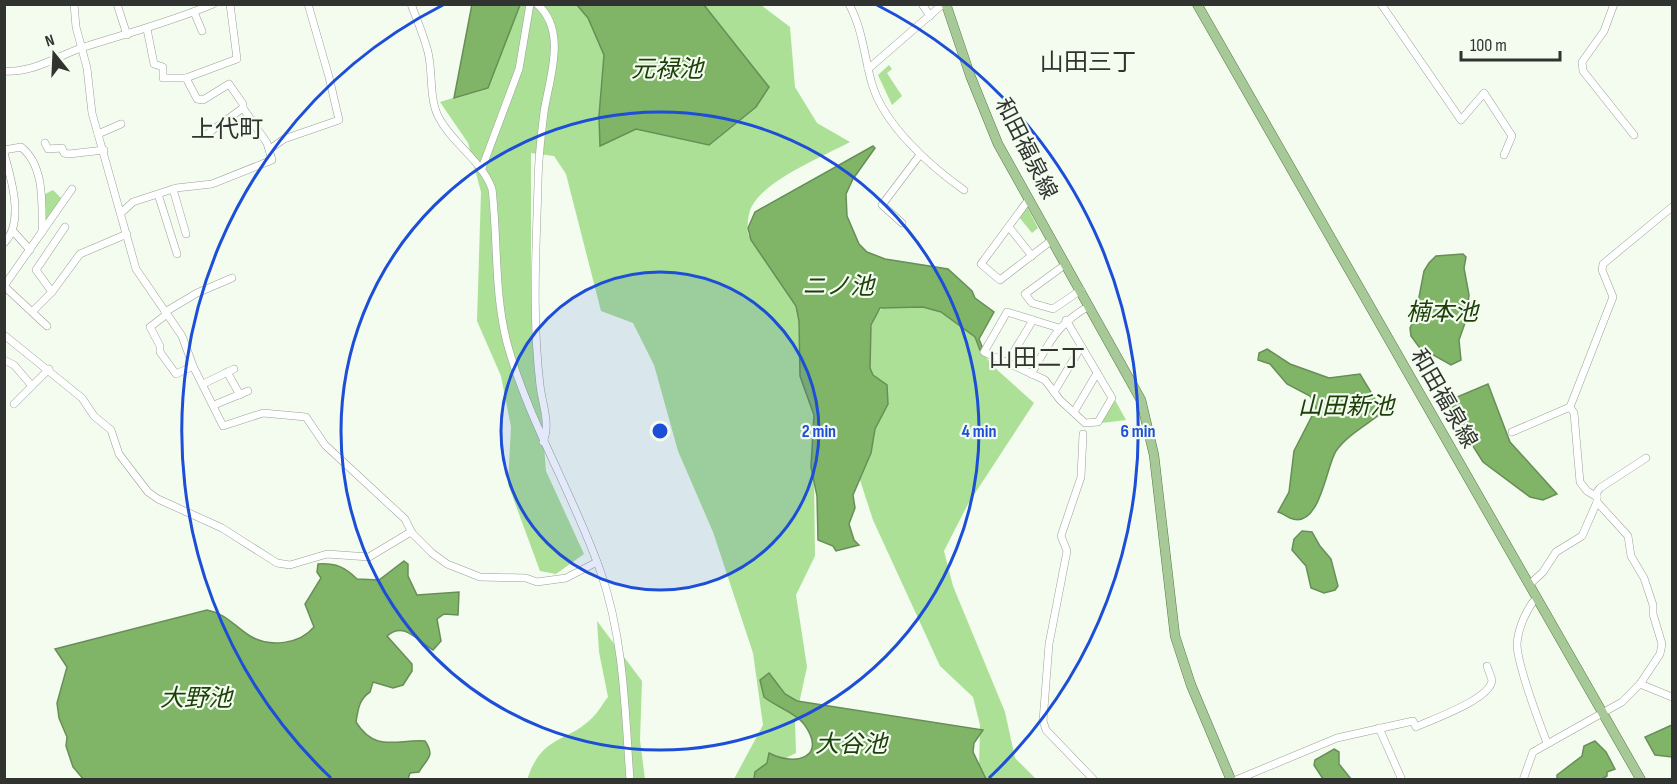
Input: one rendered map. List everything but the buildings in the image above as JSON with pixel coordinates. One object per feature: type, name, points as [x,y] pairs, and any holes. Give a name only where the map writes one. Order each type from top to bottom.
[{"type":"main road","name":"和田福泉線","points":[[944,4],[996,138],[1137,392],[1147,417],[1154,455],[1175,636],[1191,686],[1231,780]]},
{"type":"main road","name":"和田福泉線","points":[[1197,4],[1641,780]]},
{"type":"street","points":[[74,4],[76,27],[98,134],[136,269],[182,336],[193,366],[223,426],[263,413],[306,417],[325,445],[405,519],[412,533],[447,564],[480,577],[526,578],[537,582],[556,580],[566,578],[597,562]]},
{"type":"street","points":[[117,4],[127,35]]},
{"type":"street","points":[[4,71],[28,70],[82,48],[147,29],[213,4]]},
{"type":"street","points":[[147,29],[154,64],[163,67],[163,78],[186,78],[237,59],[230,4]]},
{"type":"street","points":[[270,149],[284,139],[339,120],[308,4]]},
{"type":"street","points":[[411,4],[428,51],[438,116],[450,134],[482,168],[492,189],[499,309],[508,345],[543,442],[597,562],[619,640],[630,780]]},
{"type":"street","points":[[482,168],[519,69],[528,32],[530,4]]},
{"type":"street","points":[[537,4],[548,19],[554,37],[554,54],[540,148],[535,260],[539,383],[548,431],[543,442]]},
{"type":"street","points":[[922,4],[930,16]]},
{"type":"street","points":[[868,69],[944,4]]},
{"type":"street","points":[[1381,4],[1461,120],[1484,93],[1512,136],[1504,155]]},
{"type":"street","points":[[1614,4],[1604,32],[1582,62],[1583,71],[1634,135]]},
{"type":"street","points":[[849,5],[860,26],[873,87],[887,112],[920,156],[964,190]]},
{"type":"street","points":[[194,12],[202,31]]},
{"type":"street","points":[[122,213],[133,202],[173,189],[212,184],[272,160],[270,149],[229,84],[203,100],[197,99],[186,78]]},
{"type":"street","points":[[207,134],[243,108]]},
{"type":"street","points":[[98,134],[121,124]]},
{"type":"street","points":[[45,143],[48,149],[62,148],[64,153],[69,154],[104,150]]},
{"type":"street","points":[[4,243],[13,231],[14,192],[4,151],[21,147],[31,157],[42,188],[42,232]]},
{"type":"street","points":[[902,223],[882,205],[920,156]]},
{"type":"street","points":[[46,326],[33,311],[4,286],[72,189]]},
{"type":"street","points":[[173,189],[186,234]]},
{"type":"street","points":[[158,194],[177,254]]},
{"type":"street","points":[[1029,199],[981,264],[1000,280],[1052,240]]},
{"type":"street","points":[[1512,432],[1570,407],[1613,297],[1602,270],[1603,264],[1672,207]]},
{"type":"street","points":[[169,229],[183,224]]},
{"type":"street","points":[[52,292],[36,270],[65,227]]},
{"type":"street","points":[[1009,227],[1032,256]]},
{"type":"street","points":[[13,231],[30,250]]},
{"type":"street","points":[[33,311],[52,292],[80,254],[127,234]]},
{"type":"street","points":[[1066,264],[1025,294],[1032,303],[1053,309],[1080,290]]},
{"type":"street","points":[[193,366],[176,374],[160,352],[160,346],[150,327],[166,313],[197,293],[232,278]]},
{"type":"street","points":[[1032,374],[1059,328],[1066,320],[1089,306]]},
{"type":"street","points":[[1059,328],[1007,312],[984,352],[1045,380],[1085,423],[1098,422],[1112,398],[1066,320]]},
{"type":"street","points":[[1007,363],[1033,320]]},
{"type":"street","points":[[4,335],[19,344],[33,361],[49,369],[82,398],[94,416],[111,430],[120,454],[148,492],[158,499],[222,528],[277,563],[290,565],[327,554],[369,557],[412,533]]},
{"type":"street","points":[[1054,392],[1082,347]]},
{"type":"street","points":[[4,360],[14,365],[32,386]]},
{"type":"street","points":[[14,404],[49,369]]},
{"type":"street","points":[[203,384],[230,370],[240,394]]},
{"type":"street","points":[[1074,412],[1097,373]]},
{"type":"street","points":[[214,405],[248,391]]},
{"type":"street","points":[[1523,780],[1533,752],[1603,710],[1622,702],[1640,684],[1660,654],[1662,644],[1647,584],[1631,556],[1628,536],[1581,482],[1574,413],[1570,407]]},
{"type":"street","points":[[1083,434],[1081,477],[1061,536],[1067,551],[1048,644],[1043,721],[1046,730],[1094,780]]},
{"type":"street","points":[[1530,584],[1543,572],[1556,552],[1582,536],[1600,488],[1646,458]]},
{"type":"street","points":[[1538,597],[1524,618],[1517,645],[1534,711],[1547,743]]},
{"type":"street","points":[[1236,780],[1326,741],[1413,720],[1416,727],[1486,693],[1492,680],[1487,666]]},
{"type":"street","points":[[1640,684],[1672,697]]},
{"type":"street","points":[[1378,728],[1402,780]]},
{"type":"shaded area","points":[[520,5],[577,5],[588,18],[604,55],[599,116],[600,145],[636,129],[671,134],[730,39],[704,5],[761,5],[790,27],[795,87],[817,123],[850,142],[796,170],[770,187],[752,206],[748,220],[748,234],[796,306],[799,321],[800,376],[814,415],[811,467],[814,477],[815,556],[796,595],[807,667],[795,722],[796,753],[756,773],[755,779],[734,779],[763,725],[753,653],[713,532],[678,451],[654,365],[633,323],[601,311],[566,174],[554,156],[531,153],[531,281],[546,471],[584,554],[556,574],[540,571],[508,484],[511,427],[501,376],[477,321],[481,192],[468,143],[440,102],[488,87]]},
{"type":"shaded area","points":[[889,65],[892,69],[887,73],[902,96],[892,105],[878,75]]},
{"type":"shaded area","points":[[53,190],[62,199],[48,220],[45,219],[45,194]]},
{"type":"shaded area","points":[[1027,207],[1038,228],[1032,233],[1019,217]]},
{"type":"shaded area","points":[[885,307],[930,308],[953,318],[975,337],[980,350],[994,367],[1034,403],[968,504],[944,551],[953,586],[1005,712],[1015,758],[1036,779],[985,779],[979,768],[980,725],[973,697],[940,666],[873,520],[860,480],[871,453],[875,429],[888,405],[887,385],[872,373],[868,358],[871,327],[879,311]]},
{"type":"shaded area","points":[[1115,400],[1126,420],[1101,423]]},
{"type":"shaded area","points":[[597,621],[642,681],[640,740],[645,779],[527,780],[540,754],[548,746],[584,725],[596,714],[608,697],[599,652]]},
{"type":"water","points":[[472,4],[520,5],[488,88],[454,98]]},
{"type":"water","name":"元禄池","points":[[577,5],[704,5],[769,87],[756,107],[709,145],[636,129],[600,146],[599,116],[604,55],[588,18]]},
{"type":"water","name":"ニノ池","points":[[873,146],[875,148],[853,179],[846,194],[847,216],[859,244],[867,252],[885,259],[948,269],[972,291],[975,298],[994,312],[979,339],[983,349],[980,350],[975,337],[941,312],[923,307],[880,308],[871,325],[870,368],[873,375],[887,385],[888,404],[875,429],[871,453],[853,495],[855,508],[849,524],[854,540],[859,545],[836,551],[833,546],[818,540],[817,496],[811,467],[814,415],[800,376],[799,321],[796,306],[751,240],[748,228],[755,212]]},
{"type":"water","name":"楠本池","points":[[1463,254],[1466,257],[1464,268],[1469,295],[1466,320],[1459,340],[1461,360],[1451,365],[1419,347],[1411,336],[1410,328],[1415,318],[1424,271],[1429,263],[1436,256]]},
{"type":"water","name":"山田新池","points":[[1267,349],[1290,364],[1329,378],[1360,374],[1383,412],[1352,435],[1336,451],[1315,506],[1308,515],[1300,519],[1290,518],[1278,512],[1289,492],[1294,451],[1316,408],[1310,396],[1287,384],[1270,364],[1258,360],[1259,353]]},
{"type":"water","points":[[1488,384],[1510,442],[1557,494],[1543,500],[1530,497],[1483,462],[1445,402]]},
{"type":"water","points":[[1302,531],[1312,532],[1331,559],[1338,586],[1335,590],[1324,593],[1311,588],[1306,566],[1292,550],[1294,539]]},
{"type":"water","name":"大野池","points":[[404,561],[408,564],[408,576],[417,595],[459,592],[458,615],[444,614],[437,619],[441,641],[433,650],[405,631],[393,632],[387,636],[412,664],[412,671],[403,685],[393,688],[373,682],[370,692],[363,698],[358,709],[356,722],[371,738],[387,742],[425,741],[430,751],[429,758],[419,772],[410,773],[408,779],[84,780],[73,767],[57,703],[67,667],[55,649],[207,610],[225,617],[258,640],[275,643],[293,640],[308,633],[314,627],[305,604],[321,578],[317,572],[318,564],[340,567],[357,579],[379,580]]},
{"type":"water","name":"大谷池","points":[[769,673],[785,694],[797,701],[983,730],[974,743],[973,752],[986,779],[754,779],[755,772],[767,763],[769,753],[779,757],[798,759],[811,751],[812,744],[810,735],[800,720],[764,697],[760,680]]},
{"type":"water","points":[[1672,725],[1672,757],[1655,755],[1645,737]]},
{"type":"water","points":[[1595,741],[1606,752],[1615,769],[1607,772],[1607,776],[1602,779],[1557,779],[1557,775],[1582,756],[1584,746]]},
{"type":"water","points":[[1334,749],[1339,752],[1339,764],[1351,779],[1323,779],[1314,765],[1315,760]]},
{"type":"district","name":"山田三丁","points":[[1088,62]]},
{"type":"district","name":"上代町","points":[[227,129]]},
{"type":"district","name":"山田二丁","points":[[1037,358]]}]
